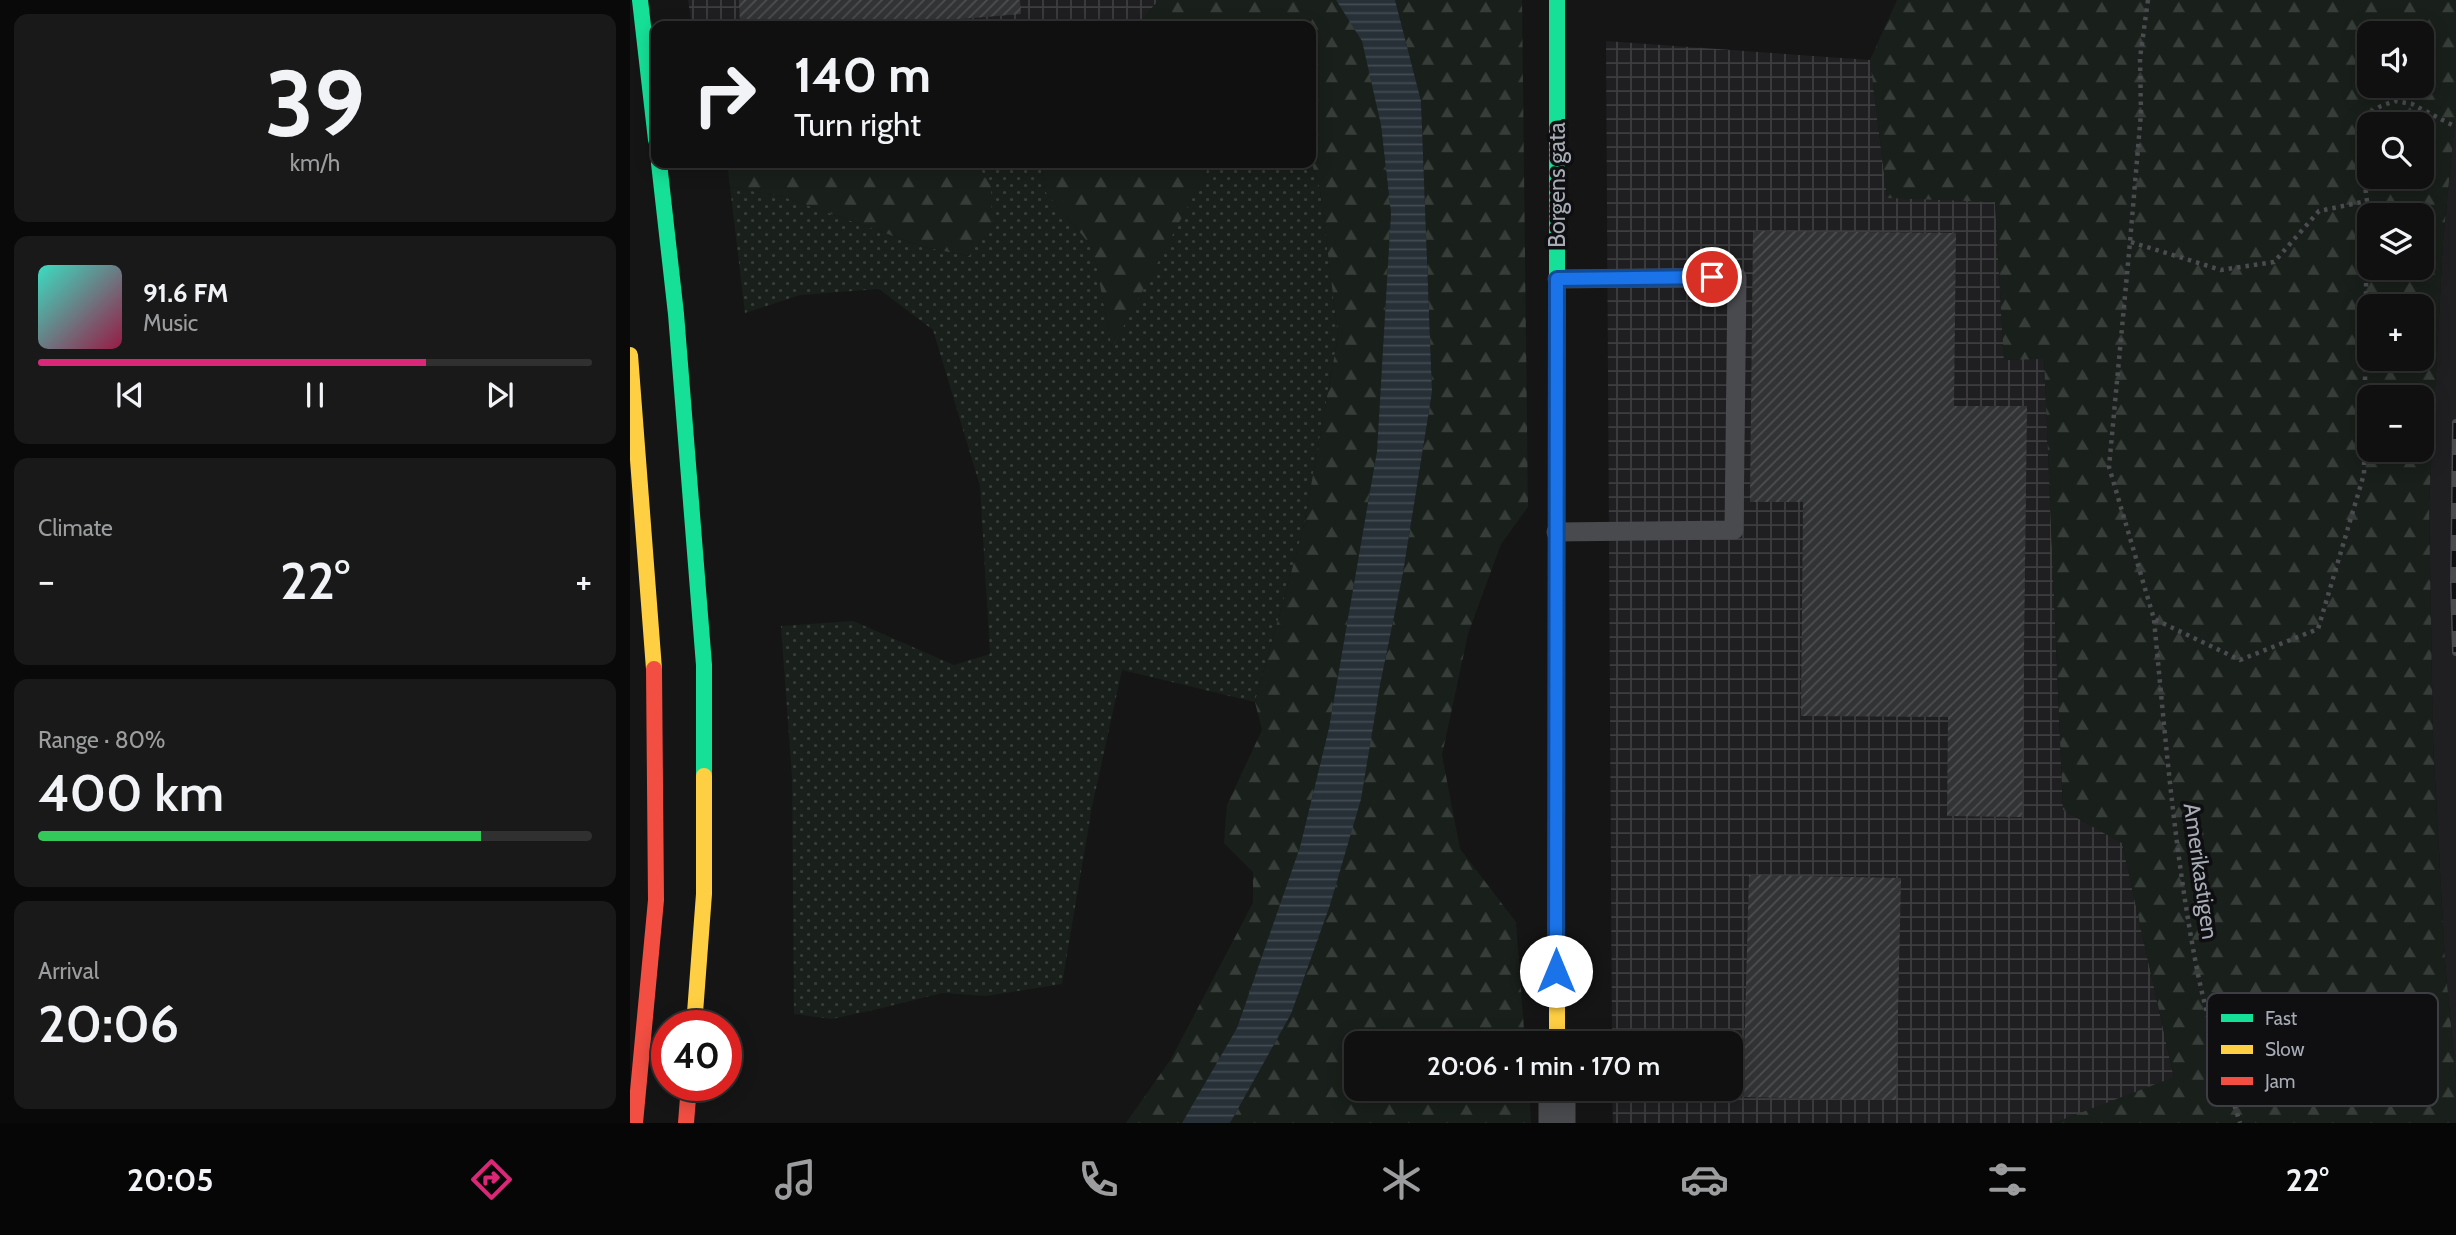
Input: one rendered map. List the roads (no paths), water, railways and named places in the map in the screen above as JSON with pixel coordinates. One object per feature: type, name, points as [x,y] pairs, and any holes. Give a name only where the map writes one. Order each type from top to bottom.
[{"type":"main road","points":[[640,0],[651,96]]},
{"type":"main road","name":"Borgens gata","points":[[1557,0],[1557,1031]]},
{"type":"main road","points":[[660,168],[676,314],[704,665],[704,894],[695,1010]]},
{"type":"main road","points":[[630,355],[655,685],[656,900],[635,1123]]},
{"type":"main road","points":[[687,1123],[689,1101]]},
{"type":"street","points":[[1557,1101],[1557,1123]]},
{"type":"lane","points":[[1556,532],[1734,530],[1737,277],[1557,279]]},
{"type":"railway","points":[[2456,423],[2456,652]]}]
